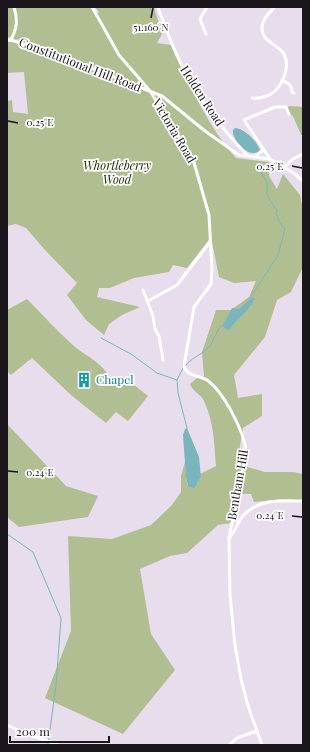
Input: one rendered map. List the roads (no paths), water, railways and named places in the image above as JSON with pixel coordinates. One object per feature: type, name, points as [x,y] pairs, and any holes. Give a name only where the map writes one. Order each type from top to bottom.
[{"type":"street","points":[[9,40],[16,29],[17,17],[14,7]]},
{"type":"street","name":"Victoria Road","points":[[92,7],[119,55],[150,91],[193,159],[209,215],[212,270],[211,284],[194,308],[184,362]]},
{"type":"street","name":"Holden Road","points":[[158,7],[181,64],[199,95],[232,139],[248,156]]},
{"type":"street","points":[[206,34],[200,19],[207,7]]},
{"type":"street","points":[[252,98],[256,99],[275,91],[282,80],[286,69],[287,62],[284,53],[266,39],[262,32],[262,24],[265,17],[275,7]]},
{"type":"street","points":[[257,22],[262,24]]},
{"type":"street","name":"Constitutional Hill Road","points":[[9,40],[71,60],[150,91]]},
{"type":"street","points":[[282,80],[290,84],[292,87],[292,92],[294,93]]},
{"type":"street","points":[[150,91],[162,96],[205,131],[239,155],[270,159],[303,181]]},
{"type":"street","points":[[270,159],[244,120],[274,107],[286,107],[289,114]]},
{"type":"street","points":[[254,157],[264,150]]},
{"type":"street","points":[[284,167],[293,159],[303,154]]},
{"type":"street","points":[[148,301],[177,285],[210,242]]},
{"type":"street","points":[[143,290],[148,301],[155,329],[159,336],[163,360]]},
{"type":"street","name":"Bentham Hill","points":[[184,362],[186,371],[208,381],[218,392],[235,417],[245,444],[246,451],[229,538]]},
{"type":"street","points":[[262,745],[241,679],[235,645],[230,595],[229,538],[233,535],[242,518],[251,509],[260,504],[273,501],[303,501]]},
{"type":"street","points":[[7,725],[58,745]]},
{"type":"street","points":[[229,745],[237,738],[257,731]]},
{"type":"water","points":[[235,128],[250,136],[260,150],[256,153],[252,153],[242,148],[238,144],[233,134],[233,130]]},
{"type":"water","points":[[251,298],[255,298],[246,311],[229,330],[224,328],[223,325],[232,308],[239,309]]},
{"type":"water","points":[[187,428],[199,457],[201,477],[194,489],[188,486],[186,477],[183,435],[185,429]]},
{"type":"waterway","points":[[252,298],[252,295],[278,255],[285,229],[280,223],[276,213],[277,211],[267,194],[267,183],[260,170],[261,163]]},
{"type":"waterway","points":[[185,366],[188,362],[210,346],[219,329],[224,325]]},
{"type":"waterway","points":[[101,338],[131,354],[157,373],[177,380]]},
{"type":"waterway","points":[[183,368],[177,380],[178,393],[187,428]]},
{"type":"waterway","points":[[7,534],[33,552],[61,618],[56,685],[48,745]]},
{"type":"place","name":"Chapel","points":[[84,380]]},
{"type":"park label","name":"Whortleberry Wood","points":[[117,173]]}]
